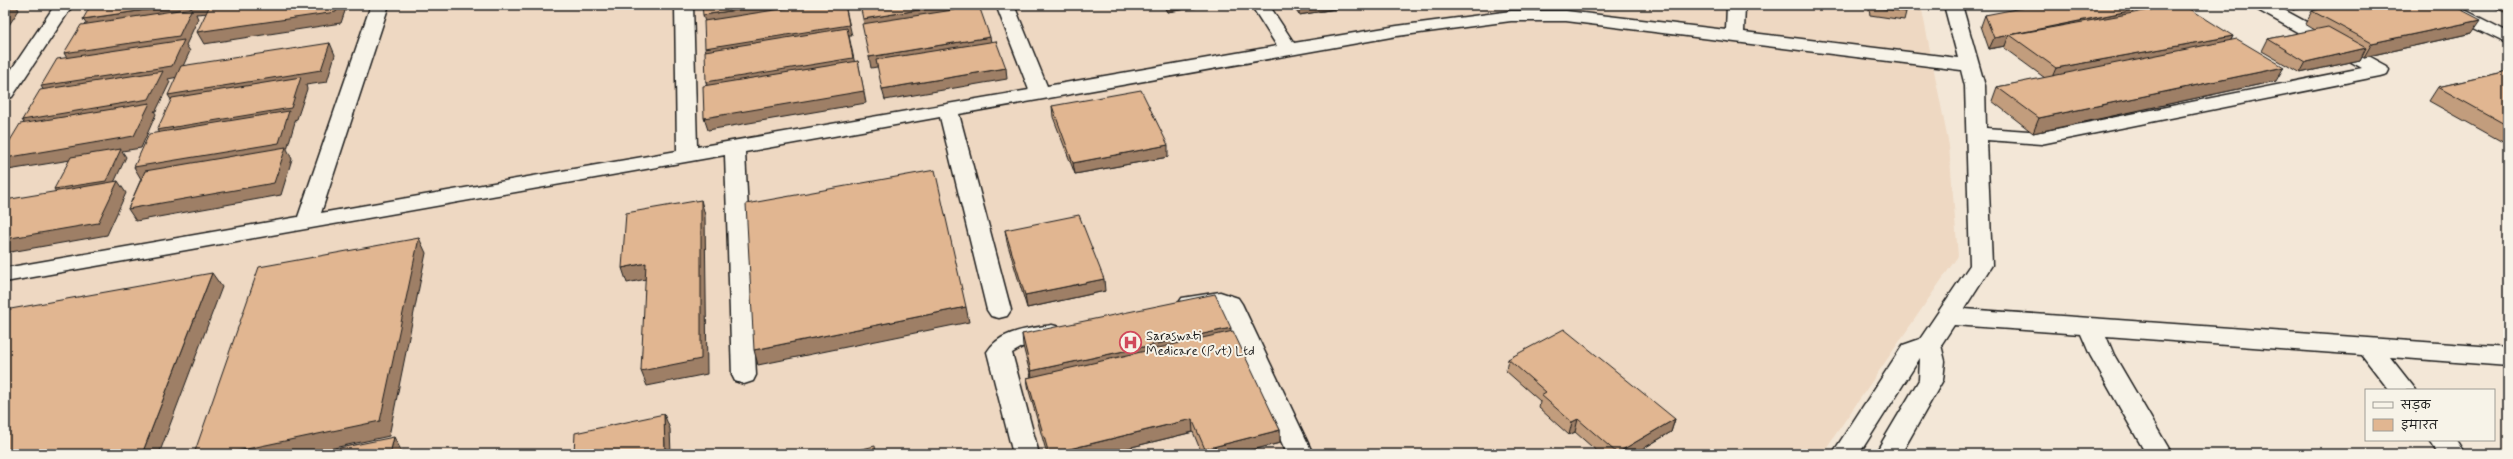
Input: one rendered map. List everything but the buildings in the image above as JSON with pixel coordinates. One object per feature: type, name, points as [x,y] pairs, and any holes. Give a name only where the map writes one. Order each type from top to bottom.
[{"type":"street","points":[[5,93],[64,5]]},
{"type":"street","points":[[307,222],[380,5]]},
{"type":"street","points":[[684,5],[687,156]]},
{"type":"street","points":[[1006,5],[1040,94]]},
{"type":"street","points":[[1260,5],[1289,50]]},
{"type":"street","points":[[1735,37],[1736,5]]},
{"type":"street","points":[[1845,454],[1912,351],[1929,345],[1946,316],[1981,265],[1975,86],[1953,5]]},
{"type":"street","points":[[1977,133],[2041,138],[2380,70],[2262,5]]},
{"type":"street","points":[[2441,5],[2508,38]]},
{"type":"street","points":[[5,275],[1514,11],[1970,65]]},
{"type":"street","points":[[2276,75],[2296,87]]},
{"type":"street","points":[[948,110],[999,310]]},
{"type":"street","points":[[735,148],[744,375]]},
{"type":"street","points":[[1168,309],[1206,300],[1220,300],[1230,304],[1300,454]]},
{"type":"street","points":[[1946,316],[2508,357]]},
{"type":"street","points":[[2090,327],[2102,355],[2159,454]]},
{"type":"street","points":[[1026,454],[999,352],[1003,346],[1014,341],[1075,328]]},
{"type":"street","points":[[1888,454],[1931,380],[1933,361],[1929,345]]},
{"type":"street","points":[[2370,348],[2402,389]]},
{"type":"street","points":[[2443,441],[2452,454]]},
{"type":"shaded area","points":[[5,5],[1921,5],[1949,146],[1958,256],[1822,454],[5,454]]},
{"type":"place","name":"Saraswati Medicare (Pvt) Ltd","points":[[1130,343]]}]
